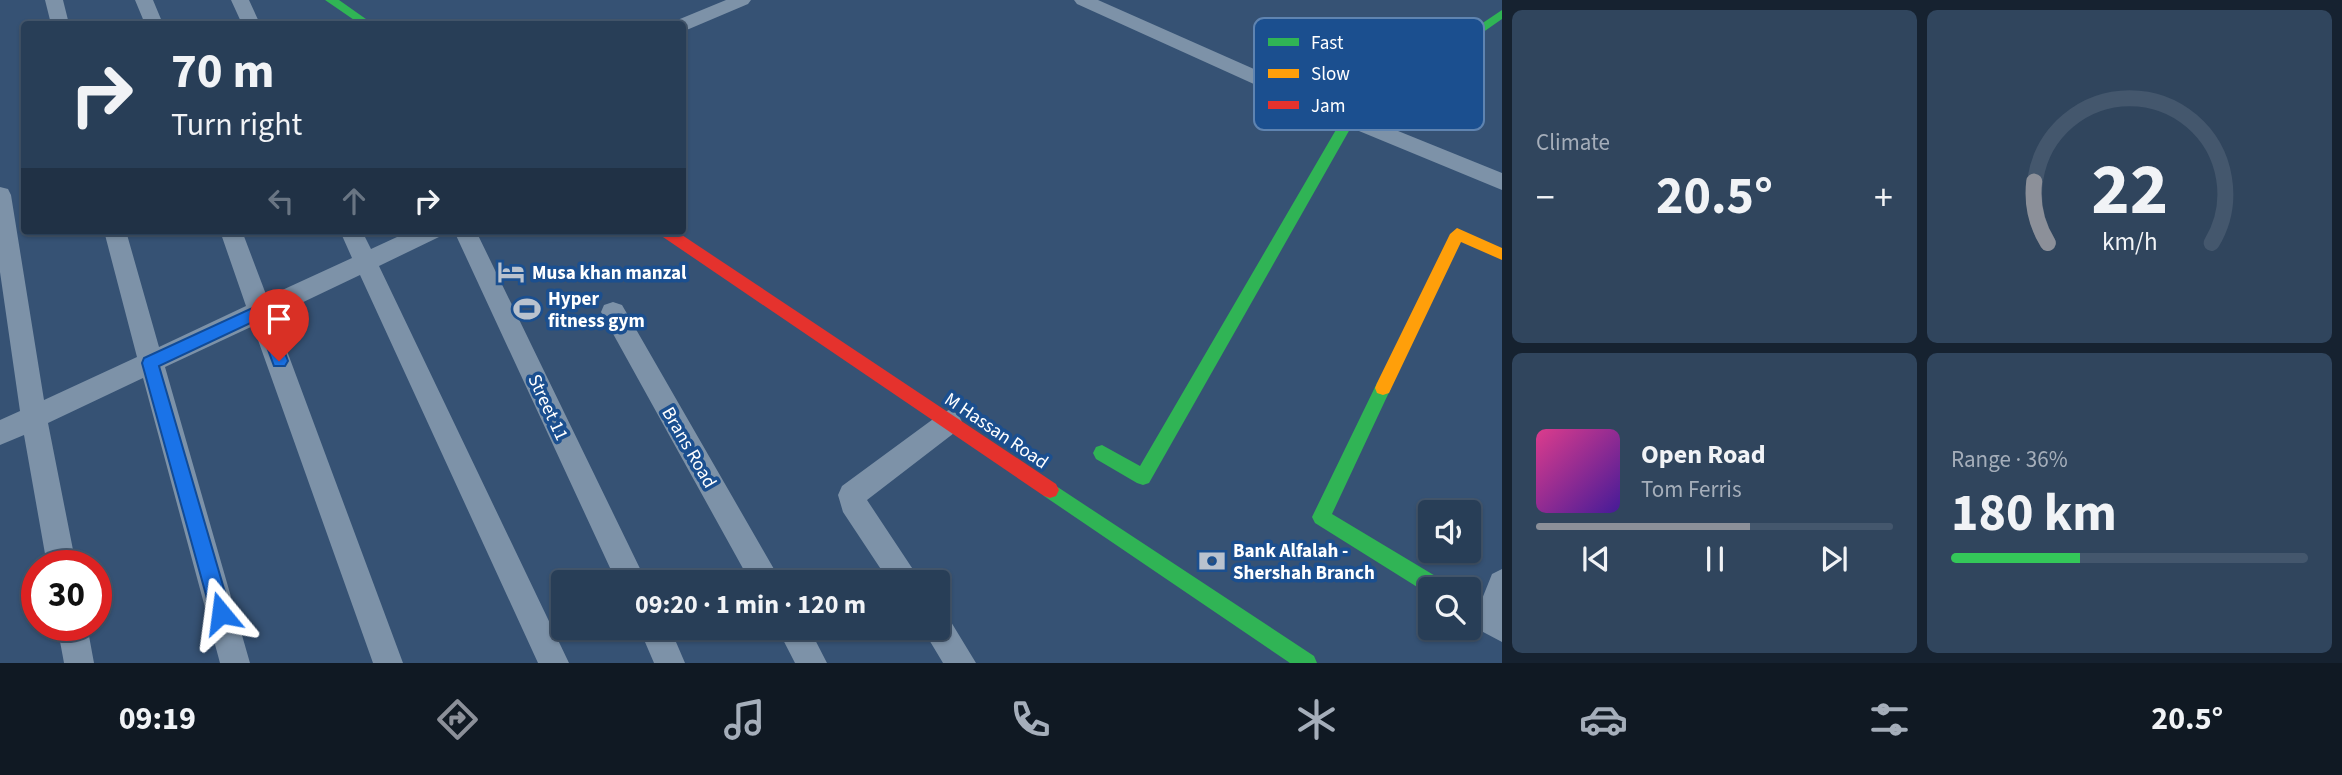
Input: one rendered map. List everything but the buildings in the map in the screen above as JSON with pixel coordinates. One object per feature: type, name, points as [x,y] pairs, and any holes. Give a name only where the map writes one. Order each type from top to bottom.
[{"type":"street","points":[[54,0],[59,21]]},
{"type":"street","points":[[144,0],[152,21]]},
{"type":"street","points":[[240,0],[250,21]]},
{"type":"street","points":[[331,0],[362,21]]},
{"type":"street","points":[[686,23],[742,0]]},
{"type":"street","points":[[1083,0],[1254,76]]},
{"type":"street","points":[[1484,26],[1502,14]]},
{"type":"street","points":[[1102,453],[1143,477],[1342,130]]},
{"type":"street","points":[[1378,130],[1502,182]]},
{"type":"street","points":[[0,195],[34,418],[58,550]]},
{"type":"street","points":[[1419,577],[1321,517],[1457,233],[1502,254]]},
{"type":"street","points":[[116,235],[235,663]]},
{"type":"street","points":[[232,235],[388,663]]},
{"type":"street","points":[[353,235],[554,663]]},
{"type":"street","points":[[0,433],[423,235]]},
{"type":"street","name":"Street 11","points":[[467,235],[626,570]]},
{"type":"street","name":"M Hassan Road","points":[[670,235],[1307,663]]},
{"type":"street","name":"Brans Road","points":[[613,312],[760,570]]},
{"type":"street","points":[[898,570],[853,503],[852,495],[949,422]]},
{"type":"street","points":[[1487,618],[1502,584]]},
{"type":"street","points":[[659,640],[670,663]]},
{"type":"street","points":[[799,640],[812,663]]},
{"type":"street","points":[[945,640],[961,663]]},
{"type":"street","points":[[75,641],[79,663]]},
{"type":"traffic: fast","points":[[331,0],[362,21]]},
{"type":"traffic: fast","points":[[1484,26],[1502,14]]},
{"type":"traffic: fast","points":[[1102,453],[1143,477],[1343,130]]},
{"type":"traffic: fast","points":[[1383,388],[1321,517],[1419,577]]},
{"type":"traffic: fast","points":[[1050,490],[1307,663]]},
{"type":"traffic: slow","points":[[1383,388],[1457,234],[1502,254]]},
{"type":"traffic: jam","points":[[671,235],[1050,490]]},
{"type":"place","name":"Musa khan manzal","points":[[511,272]]},
{"type":"place","name":"Hyper fitness gym","points":[[527,309]]},
{"type":"place","name":"Bank Alfalah - Shershah Branch","points":[[1212,561]]},
{"type":"route","points":[[221,613],[150,363],[261,311],[279,361]]}]
